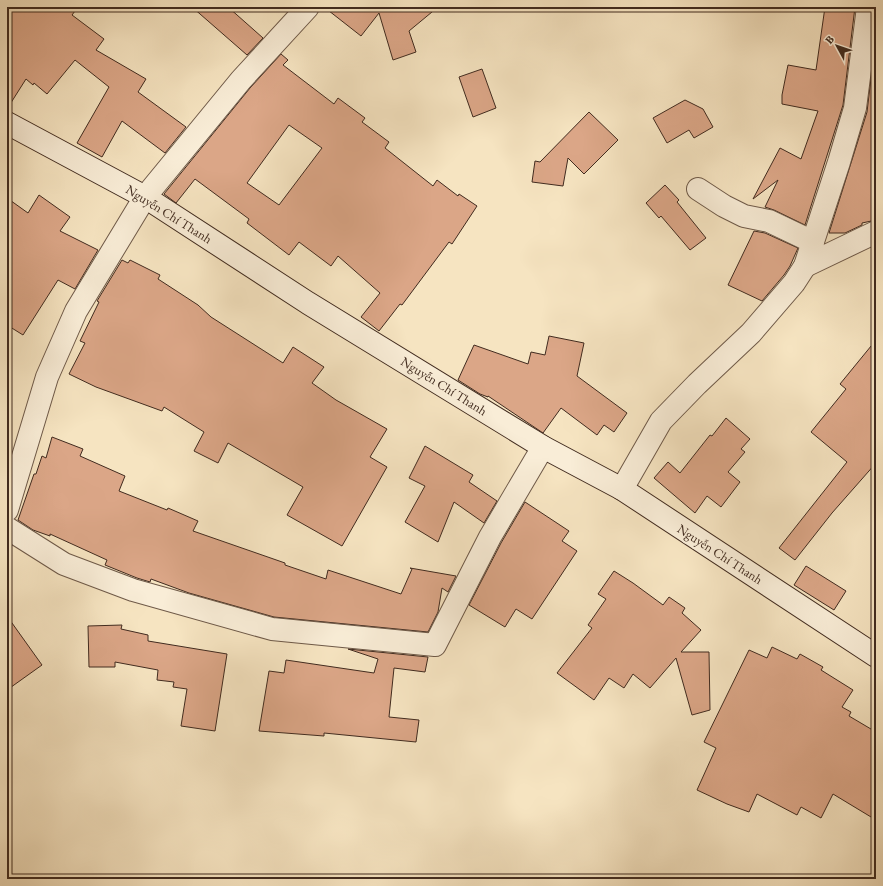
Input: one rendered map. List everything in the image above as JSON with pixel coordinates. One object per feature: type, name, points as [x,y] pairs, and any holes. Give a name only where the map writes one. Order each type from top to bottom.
[{"type":"street","points":[[7,510],[47,377],[76,311],[145,197],[241,80],[308,7]]},
{"type":"street","points":[[622,489],[661,421],[697,384],[751,333],[794,282],[805,266],[855,108],[868,7]]},
{"type":"street","name":"Nguyễn Chí Thanh","points":[[7,123],[145,197],[308,303],[543,447],[622,489],[876,656]]},
{"type":"street","points":[[698,189],[724,206],[744,216],[769,221],[813,242]]},
{"type":"street","points":[[805,266],[876,232]]},
{"type":"street","points":[[7,528],[64,564],[126,587],[272,629],[435,644],[490,538],[543,447]]},
{"type":"building","points":[[13,7],[78,7],[72,15],[104,39],[96,50],[146,79],[138,92],[186,127],[165,153],[122,121],[102,157],[77,143],[109,87],[75,60],[47,94],[34,83],[33,85],[26,79],[7,109],[7,19]]},
{"type":"building","points":[[192,7],[228,7],[263,38],[247,55]]},
{"type":"building","points":[[324,7],[438,7],[409,31],[416,52],[393,60],[379,13],[361,36]]},
{"type":"building","points":[[825,7],[855,7],[843,105],[805,225],[765,207],[778,180],[753,199],[780,148],[801,159],[818,111],[782,104],[782,95],[788,65],[816,70]]},
{"type":"building","points":[[281,54],[288,60],[283,65],[334,104],[338,98],[365,118],[362,122],[389,142],[385,148],[433,186],[437,180],[458,196],[459,194],[477,206],[452,244],[449,242],[402,305],[400,304],[379,331],[361,317],[380,293],[338,256],[331,266],[299,242],[289,255],[247,223],[249,219],[195,179],[176,203],[164,194],[250,88]],"holes":[[[289,125],[322,148],[279,205],[247,183]]]},
{"type":"building","points":[[482,69],[496,108],[473,117],[459,77]]},
{"type":"building","points":[[871,78],[876,78],[876,220],[862,223],[862,225],[845,233],[829,233],[867,112]]},
{"type":"building","points":[[685,100],[703,109],[713,127],[694,138],[689,130],[667,143],[653,118]]},
{"type":"building","points":[[589,112],[618,140],[584,174],[568,158],[563,186],[532,182],[535,161],[540,162]]},
{"type":"building","points":[[665,185],[679,200],[677,202],[706,238],[690,250],[661,216],[659,218],[646,203]]},
{"type":"building","points":[[39,195],[70,217],[60,231],[98,250],[75,289],[58,280],[23,335],[7,325],[7,198],[28,213]]},
{"type":"building","points":[[754,231],[765,233],[798,248],[784,275],[762,301],[728,285]]},
{"type":"building","points":[[122,260],[128,263],[130,260],[160,275],[158,279],[198,305],[211,317],[283,363],[293,347],[324,367],[312,383],[336,400],[387,429],[370,457],[387,467],[342,546],[287,515],[303,487],[228,443],[218,463],[194,451],[204,432],[164,407],[162,411],[96,387],[69,374],[85,343],[80,341],[99,302],[97,301]]},
{"type":"building","points":[[549,336],[584,343],[577,376],[627,413],[614,432],[604,425],[597,435],[561,408],[543,433],[488,396],[480,394],[458,380],[474,345],[528,364],[531,352],[545,355]]},
{"type":"building","points":[[876,340],[876,463],[832,513],[795,560],[779,548],[847,462],[811,432],[846,389],[840,384]]},
{"type":"building","points":[[726,418],[750,439],[741,449],[745,452],[728,472],[740,482],[721,507],[707,496],[695,513],[654,478],[668,462],[680,473],[710,435],[712,436]]},
{"type":"building","points":[[52,437],[83,449],[80,456],[125,476],[119,491],[167,510],[168,508],[198,521],[193,531],[285,563],[285,565],[326,579],[328,570],[401,594],[412,569],[410,568],[456,576],[448,592],[442,588],[438,612],[428,632],[274,617],[189,593],[151,579],[150,582],[137,578],[105,565],[107,560],[50,534],[50,536],[33,530],[18,520],[34,474],[36,474],[42,456],[46,458]]},
{"type":"building","points":[[425,446],[473,475],[469,482],[497,501],[484,523],[454,502],[438,542],[405,522],[425,486],[409,478]]},
{"type":"building","points":[[525,502],[569,531],[562,541],[577,551],[532,619],[516,609],[505,627],[469,605],[501,543]]},
{"type":"building","points":[[806,566],[846,591],[834,610],[794,585]]},
{"type":"building","points":[[614,571],[663,605],[669,597],[685,608],[682,613],[701,630],[681,652],[709,652],[710,710],[692,715],[676,658],[650,688],[633,674],[624,688],[609,678],[594,700],[557,673],[592,628],[588,625],[606,599],[598,594]]},
{"type":"building","points":[[7,616],[42,665],[7,690]]},
{"type":"building","points":[[122,625],[121,629],[148,635],[148,641],[227,654],[215,731],[181,726],[187,689],[173,687],[174,682],[157,680],[158,670],[115,662],[115,667],[89,667],[88,626]]},
{"type":"building","points":[[772,647],[797,659],[800,654],[823,667],[821,670],[853,690],[842,707],[851,712],[849,716],[876,732],[876,820],[833,794],[821,818],[801,807],[797,815],[757,794],[749,812],[727,804],[697,790],[716,748],[704,742],[749,650],[767,658]]},
{"type":"building","points":[[348,649],[428,657],[425,672],[394,668],[389,717],[419,720],[416,742],[324,733],[324,736],[259,731],[269,671],[284,673],[286,660],[374,673],[378,659]]}]
